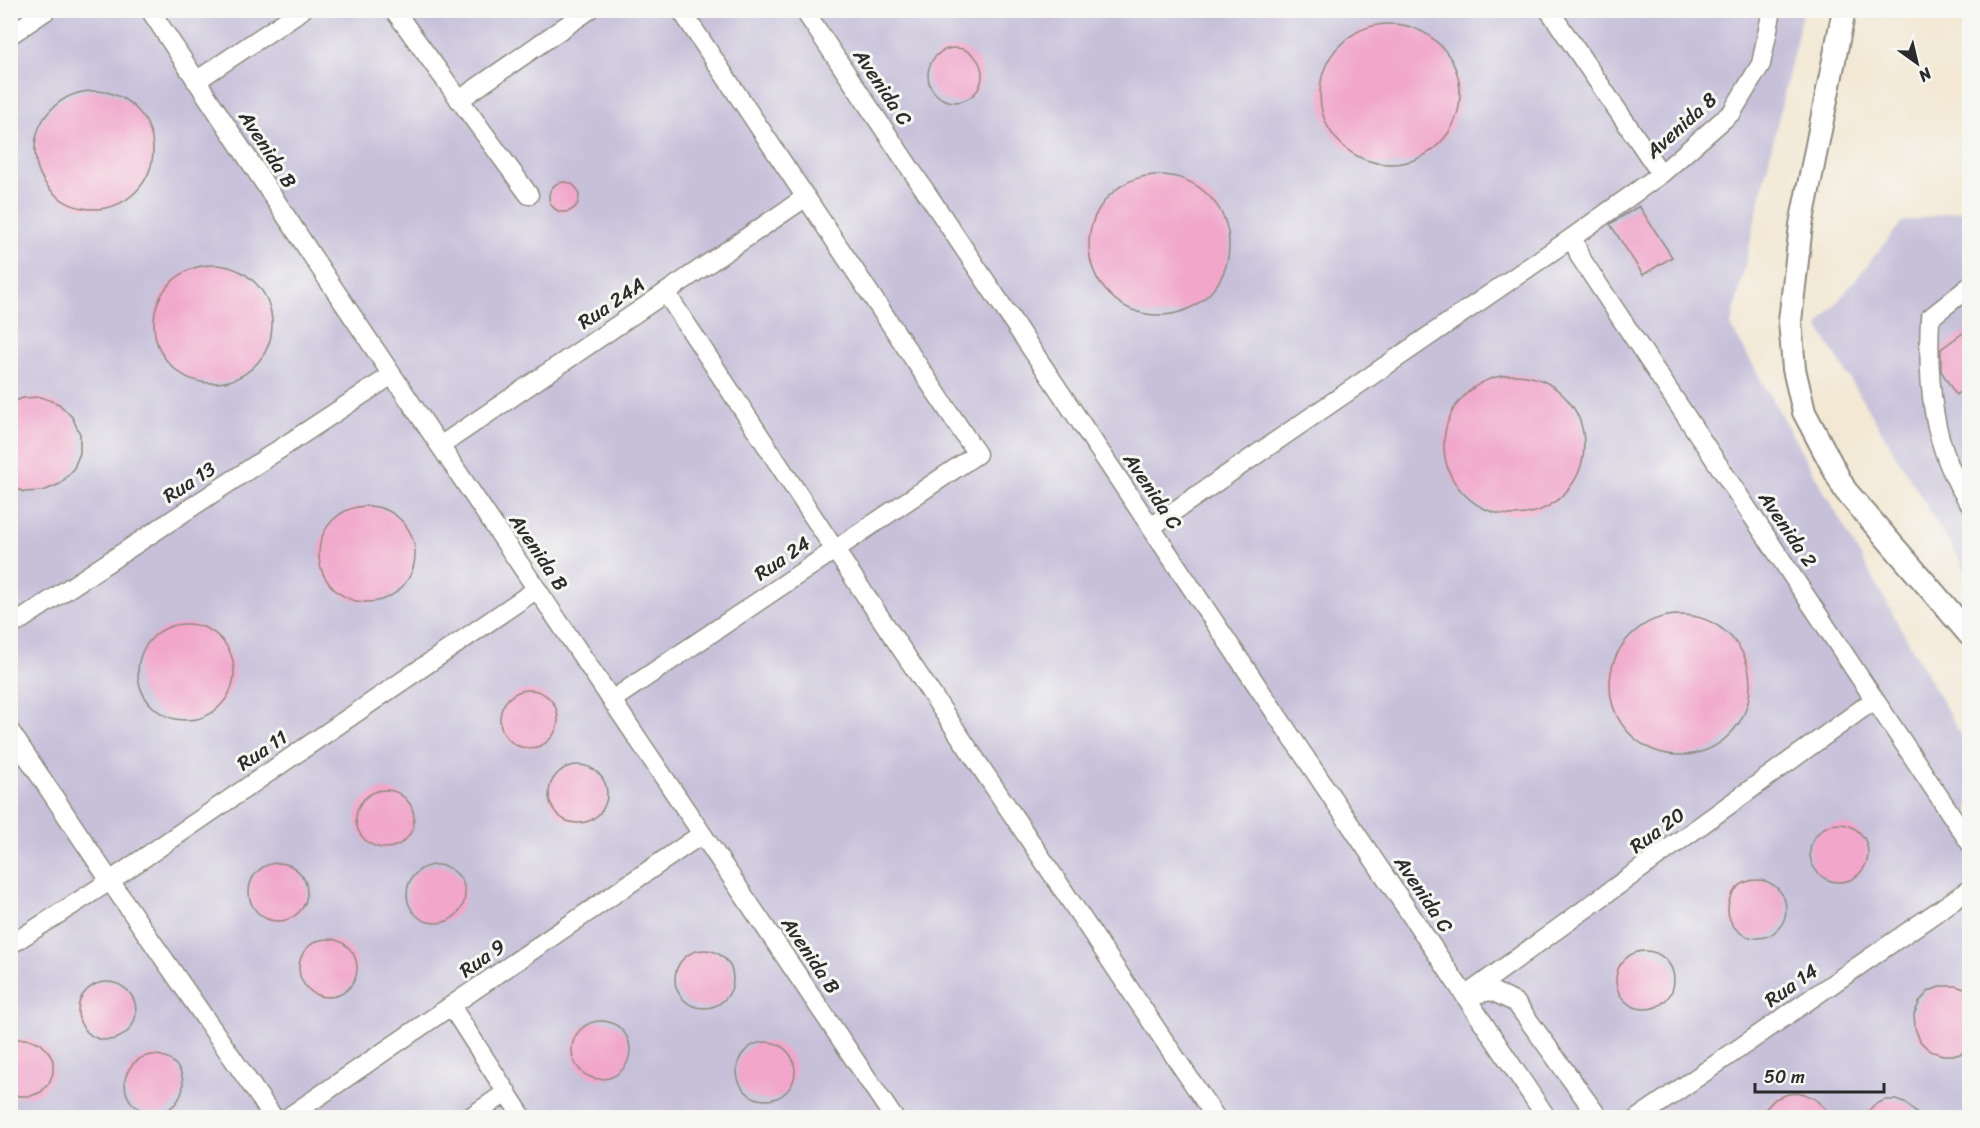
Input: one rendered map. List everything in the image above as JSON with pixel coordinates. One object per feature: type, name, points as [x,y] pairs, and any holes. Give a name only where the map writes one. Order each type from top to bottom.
[{"type":"main road","points":[[1844,10],[1801,225],[1790,321],[1794,369],[1804,412],[1845,490],[1970,635]]},
{"type":"lane","points":[[10,35],[47,10]]},
{"type":"lane","name":"Avenida B","points":[[150,10],[392,375],[894,1118]]},
{"type":"lane","points":[[196,81],[302,10]]},
{"type":"lane","points":[[394,10],[529,195]]},
{"type":"lane","points":[[459,100],[589,10]]},
{"type":"lane","points":[[681,10],[807,196]]},
{"type":"lane","name":"Avenida C","points":[[804,10],[1547,1118]]},
{"type":"lane","points":[[1549,10],[1661,174]]},
{"type":"lane","name":"Avenida 8","points":[[1151,527],[1661,174],[1732,112],[1761,64],[1772,10]]},
{"type":"lane","name":"Rua 24A","points":[[440,446],[807,196]]},
{"type":"lane","name":"Rua 24","points":[[612,700],[977,454],[807,196]]},
{"type":"lane","name":"Avenida 2","points":[[1573,237],[1580,257],[1970,843]]},
{"type":"lane","points":[[1967,494],[1937,435],[1928,363],[1930,318],[1970,286]]},
{"type":"lane","points":[[666,293],[835,550],[1216,1118]]},
{"type":"lane","name":"Rua 13","points":[[10,627],[392,375]]},
{"type":"lane","name":"Rua 11","points":[[10,945],[110,880],[537,589]]},
{"type":"lane","name":"Rua 20","points":[[1465,996],[1874,700]]},
{"type":"lane","points":[[10,731],[274,1118]]},
{"type":"lane","name":"Rua 9","points":[[287,1118],[702,834]]},
{"type":"lane","name":"Rua 14","points":[[1638,1118],[1970,890]]},
{"type":"lane","points":[[1465,996],[1492,991],[1516,1003],[1599,1118]]},
{"type":"lane","points":[[451,1006],[523,1118]]},
{"type":"lane","points":[[468,1118],[507,1092]]},
{"type":"shaded area","points":[[10,11],[1803,11],[1731,326],[1969,749],[1969,1117],[11,1117]]},
{"type":"shaded area","points":[[1969,209],[1969,576],[1818,326],[1902,222]]},
{"type":"building","points":[[1390,24],[1417,29],[1440,44],[1455,67],[1460,94],[1455,121],[1440,144],[1417,159],[1390,164],[1363,159],[1340,144],[1325,121],[1320,94],[1325,67],[1340,44],[1363,29]]},
{"type":"building","points":[[950,48],[960,48],[970,52],[978,60],[982,75],[978,90],[970,98],[960,102],[950,102],[940,98],[932,90],[928,80],[928,70],[932,60],[940,52]]},
{"type":"building","points":[[94,91],[127,101],[143,117],[153,150],[143,183],[127,199],[94,209],[61,199],[45,183],[35,150],[45,117],[61,101]]},
{"type":"building","points":[[1159,175],[1186,180],[1209,195],[1224,218],[1229,245],[1224,272],[1209,295],[1186,310],[1159,315],[1132,310],[1109,295],[1094,272],[1089,245],[1094,218],[1109,195],[1132,180]]},
{"type":"building","points":[[564,182],[575,186],[579,197],[575,208],[564,212],[553,208],[549,197],[553,186]]},
{"type":"building","points":[[1639,206],[1672,257],[1643,275],[1610,224]]},
{"type":"building","points":[[213,265],[246,275],[262,291],[272,324],[262,357],[246,373],[213,383],[180,373],[164,357],[154,324],[164,291],[180,275]]},
{"type":"building","points":[[1970,328],[1970,384],[1956,395],[1941,371],[1941,349]]},
{"type":"building","points":[[1514,375],[1541,380],[1564,395],[1579,418],[1584,445],[1579,472],[1564,495],[1541,510],[1514,515],[1487,510],[1464,495],[1449,472],[1444,445],[1449,418],[1464,395],[1487,380]]},
{"type":"building","points":[[41,397],[59,404],[72,417],[80,434],[80,453],[73,470],[60,484],[43,491],[24,492],[10,486],[10,403],[23,398]]},
{"type":"building","points":[[367,506],[385,510],[401,520],[411,536],[415,554],[411,572],[401,588],[385,598],[367,602],[349,598],[333,588],[323,572],[319,554],[323,536],[333,520],[349,510]]},
{"type":"building","points":[[1680,615],[1707,620],[1730,635],[1745,658],[1750,685],[1745,712],[1730,735],[1707,750],[1680,755],[1653,750],[1630,735],[1615,712],[1610,685],[1615,658],[1630,635],[1653,620]]},
{"type":"building","points":[[186,624],[204,628],[220,638],[230,654],[234,672],[230,690],[220,706],[204,716],[186,720],[168,716],[152,706],[142,690],[138,672],[142,654],[152,638],[168,628]]},
{"type":"building","points":[[529,690],[540,692],[553,703],[558,719],[556,730],[545,743],[529,748],[518,746],[505,735],[500,719],[502,708],[513,695]]},
{"type":"building","points":[[578,765],[589,767],[602,778],[607,794],[605,805],[594,818],[578,823],[567,821],[554,810],[549,794],[551,783],[562,770]]},
{"type":"building","points":[[385,790],[396,792],[409,803],[414,819],[412,830],[401,843],[385,848],[374,846],[361,835],[356,819],[358,808],[369,795]]},
{"type":"building","points":[[1833,824],[1845,824],[1860,832],[1868,847],[1868,859],[1860,874],[1845,882],[1833,882],[1818,874],[1810,859],[1810,847],[1818,832]]},
{"type":"building","points":[[278,863],[289,865],[302,876],[307,892],[305,903],[294,916],[278,921],[267,919],[254,908],[249,892],[251,881],[262,868]]},
{"type":"building","points":[[436,865],[447,867],[460,878],[465,894],[463,905],[452,918],[436,923],[425,921],[412,910],[407,894],[409,883],[420,870]]},
{"type":"building","points":[[1751,880],[1763,880],[1778,888],[1786,903],[1786,915],[1778,930],[1763,938],[1751,938],[1736,930],[1728,915],[1728,903],[1736,888]]},
{"type":"building","points":[[328,939],[339,941],[352,952],[357,968],[355,979],[344,992],[328,997],[317,995],[304,984],[299,968],[301,957],[312,944]]},
{"type":"building","points":[[704,950],[715,952],[728,963],[733,979],[731,990],[720,1003],[704,1008],[693,1006],[680,995],[675,979],[677,968],[688,955]]},
{"type":"building","points":[[1639,951],[1651,951],[1666,959],[1674,974],[1674,986],[1666,1001],[1651,1009],[1639,1009],[1624,1001],[1616,986],[1616,974],[1624,959]]},
{"type":"building","points":[[107,982],[118,984],[131,995],[136,1011],[134,1022],[123,1035],[107,1040],[96,1038],[83,1027],[78,1011],[80,1000],[91,987]]},
{"type":"building","points":[[1942,986],[1956,986],[1970,991],[1970,1050],[1957,1055],[1943,1055],[1930,1051],[1920,1041],[1915,1028],[1914,1014],[1920,1001],[1929,991]]},
{"type":"building","points":[[601,1021],[612,1023],[625,1034],[630,1050],[628,1061],[617,1074],[601,1079],[590,1077],[577,1066],[572,1050],[574,1039],[585,1026]]},
{"type":"building","points":[[29,1039],[40,1043],[48,1051],[53,1061],[53,1073],[49,1083],[41,1092],[31,1096],[10,1093],[10,1042]]},
{"type":"building","points":[[766,1042],[777,1044],[790,1055],[795,1071],[793,1082],[782,1095],[766,1100],[755,1098],[742,1087],[737,1071],[739,1060],[750,1047]]},
{"type":"building","points":[[154,1055],[165,1057],[178,1068],[183,1084],[181,1095],[170,1108],[154,1113],[143,1111],[130,1100],[125,1084],[127,1073],[138,1060]]},
{"type":"building","points":[[1802,1093],[1815,1099],[1835,1118],[1757,1118],[1775,1099],[1788,1094]]},
{"type":"building","points":[[1885,1100],[1896,1100],[1907,1104],[1921,1118],[1862,1118],[1874,1105]]}]
